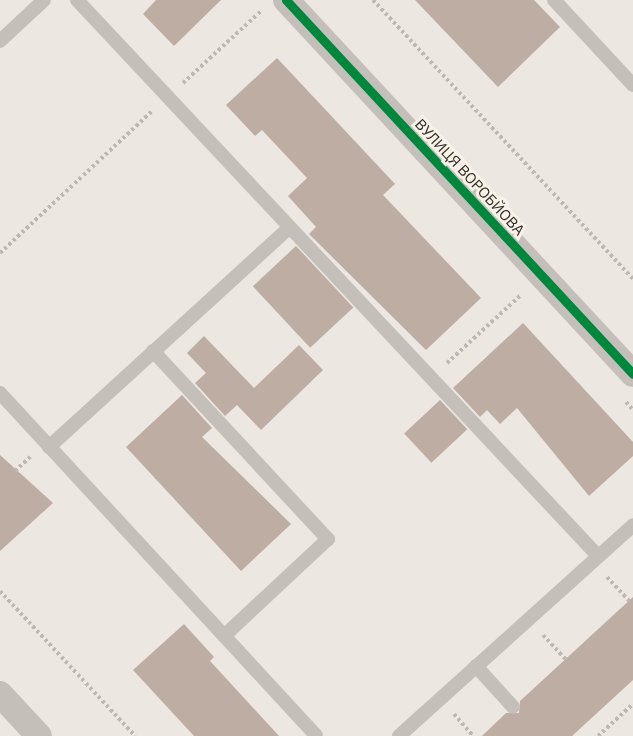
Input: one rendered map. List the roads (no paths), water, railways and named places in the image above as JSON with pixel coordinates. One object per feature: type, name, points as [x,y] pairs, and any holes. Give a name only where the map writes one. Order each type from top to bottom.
[{"type":"street","name":"ВУЛИЦЯ ВОРОБЙОВА","points":[[277,2],[633,374]]},
{"type":"street","points":[[0,694],[39,736]]},
{"type":"lane","points":[[0,41],[44,0]]},
{"type":"lane","points":[[77,0],[431,378],[595,559]]},
{"type":"lane","points":[[554,0],[633,85]]},
{"type":"lane","points":[[49,447],[290,227]]},
{"type":"lane","points":[[153,351],[328,539],[224,636]]},
{"type":"lane","points":[[0,393],[316,736]]},
{"type":"lane","points":[[399,736],[633,525]]},
{"type":"lane","points":[[476,666],[513,708]]}]
